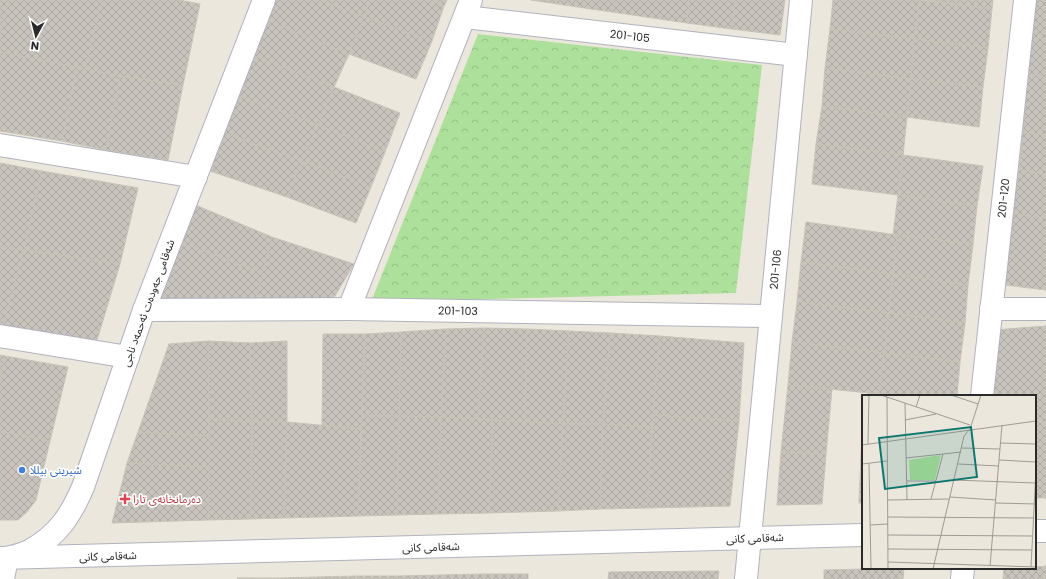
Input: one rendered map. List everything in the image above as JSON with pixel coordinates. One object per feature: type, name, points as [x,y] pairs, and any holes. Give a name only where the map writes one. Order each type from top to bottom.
[{"type":"street","name":"شەقامی جەودەت ئەحمەد ناجی","points":[[3,565],[46,540],[60,528],[84,487],[144,310],[264,0]]},
{"type":"street","name":"201-106","points":[[746,579],[801,0]]},
{"type":"street","name":"201-120","points":[[982,395],[1025,0]]},
{"type":"street","points":[[350,309],[468,9]]},
{"type":"street","name":"201-105","points":[[468,9],[796,55]]},
{"type":"street","points":[[0,145],[196,177]]},
{"type":"street","name":"201-103","points":[[144,310],[350,309],[771,316]]},
{"type":"street","points":[[991,309],[1046,309]]},
{"type":"street","points":[[0,336],[128,357]]},
{"type":"street","points":[[1036,531],[1046,530]]},
{"type":"street","name":"شەقامی کانی","points":[[3,565],[862,535]]},
{"type":"street","points":[[962,579],[963,569]]},
{"type":"green space","points":[[478,34],[762,65],[736,293],[371,302]]},
{"type":"building","points":[[0,0],[9,0],[0,33]]},
{"type":"building","points":[[9,0],[102,0],[85,69],[0,52],[0,33]]},
{"type":"building","points":[[102,0],[179,0],[200,4],[183,85],[120,76],[85,69]]},
{"type":"building","points":[[274,0],[321,0],[364,17],[349,54],[266,20]]},
{"type":"building","points":[[321,0],[370,0],[364,17]]},
{"type":"building","points":[[370,0],[429,0],[444,6],[432,41],[364,17]]},
{"type":"building","points":[[429,0],[447,0],[444,6]]},
{"type":"building","points":[[531,0],[572,0],[571,6]]},
{"type":"building","points":[[572,0],[614,0],[612,12],[571,6]]},
{"type":"building","points":[[614,0],[689,0],[687,23],[612,12]]},
{"type":"building","points":[[689,0],[735,0],[732,29],[687,23]]},
{"type":"building","points":[[735,0],[785,0],[780,35],[732,29]]},
{"type":"building","points":[[833,0],[920,0],[914,39],[830,29]]},
{"type":"building","points":[[920,0],[992,9],[988,48],[914,39]]},
{"type":"building","points":[[927,0],[993,0],[992,9]]},
{"type":"building","points":[[1035,0],[1046,0],[1046,39],[1030,37]]},
{"type":"building","points":[[364,17],[432,41],[416,79],[349,54]]},
{"type":"building","points":[[266,20],[349,54],[334,87],[252,55]]},
{"type":"building","points":[[830,29],[914,39],[911,79],[825,68]]},
{"type":"building","points":[[1030,37],[1046,39],[1046,77],[1028,74]]},
{"type":"building","points":[[914,39],[988,48],[983,87],[911,79]]},
{"type":"building","points":[[0,52],[77,67],[62,141],[0,131]]},
{"type":"building","points":[[252,55],[334,87],[318,125],[235,95]]},
{"type":"building","points":[[77,67],[120,76],[106,150],[62,141]]},
{"type":"building","points":[[825,68],[911,79],[907,117],[822,106]]},
{"type":"building","points":[[1028,74],[1046,77],[1046,135],[1023,132]]},
{"type":"building","points":[[120,76],[183,85],[168,160],[106,150]]},
{"type":"building","points":[[911,79],[983,87],[979,127],[907,117]]},
{"type":"building","points":[[334,87],[400,113],[385,152],[318,125]]},
{"type":"building","points":[[235,95],[318,125],[302,161],[221,132]]},
{"type":"building","points":[[822,106],[907,117],[903,155],[816,144]]},
{"type":"building","points":[[318,125],[385,152],[371,187],[302,161]]},
{"type":"building","points":[[221,132],[302,161],[287,197],[207,170]]},
{"type":"building","points":[[1023,132],[1046,135],[1046,174],[1019,170]]},
{"type":"building","points":[[816,144],[903,155],[898,195],[812,184]]},
{"type":"building","points":[[903,155],[983,166],[977,206],[898,195]]},
{"type":"building","points":[[302,161],[371,187],[356,223],[287,197]]},
{"type":"building","points":[[0,163],[42,171],[24,250],[0,247]]},
{"type":"building","points":[[1019,170],[1046,174],[1046,218],[1013,214]]},
{"type":"building","points":[[42,171],[138,188],[120,264],[24,250]]},
{"type":"building","points":[[898,195],[977,206],[973,244],[893,235]]},
{"type":"building","points":[[188,202],[272,237],[263,273],[176,241]]},
{"type":"building","points":[[1013,214],[1046,218],[1046,290],[1005,285]]},
{"type":"building","points":[[806,222],[897,235],[893,274],[801,262]]},
{"type":"building","points":[[897,235],[973,244],[968,285],[893,274]]},
{"type":"building","points":[[272,237],[354,264],[330,304],[255,301]]},
{"type":"building","points":[[176,241],[263,273],[255,301],[153,299]]},
{"type":"building","points":[[0,247],[24,250],[3,326],[0,325]]},
{"type":"building","points":[[24,250],[120,264],[97,340],[3,326]]},
{"type":"building","points":[[801,262],[893,274],[889,313],[797,302]]},
{"type":"building","points":[[893,274],[968,285],[965,323],[889,313]]},
{"type":"building","points":[[797,302],[889,313],[884,353],[792,342]]},
{"type":"building","points":[[889,313],[965,323],[960,362],[884,353]]},
{"type":"building","points":[[1046,326],[1046,422],[1036,423],[1036,395],[989,395],[994,330]]},
{"type":"building","points":[[484,328],[527,329],[525,422],[478,419]]},
{"type":"building","points":[[484,328],[478,419],[441,417],[446,329]]},
{"type":"building","points":[[446,329],[441,417],[399,416],[401,332]]},
{"type":"building","points":[[527,329],[569,331],[563,424],[525,422]]},
{"type":"building","points":[[569,331],[610,333],[603,424],[563,424]]},
{"type":"building","points":[[401,332],[399,416],[362,416],[365,334]]},
{"type":"building","points":[[610,333],[660,336],[652,427],[603,424]]},
{"type":"building","points":[[323,334],[365,334],[361,429],[322,425]]},
{"type":"building","points":[[660,336],[744,343],[739,421],[653,415]]},
{"type":"building","points":[[208,341],[250,343],[252,422],[209,419]]},
{"type":"building","points":[[208,341],[209,436],[138,432],[169,344]]},
{"type":"building","points":[[287,341],[287,422],[252,422],[250,343]]},
{"type":"building","points":[[792,342],[884,353],[879,394],[788,385]]},
{"type":"building","points":[[884,353],[960,362],[957,395],[879,394]]},
{"type":"building","points":[[0,355],[5,356],[0,382]]},
{"type":"building","points":[[5,356],[68,367],[50,441],[0,431],[0,382]]},
{"type":"building","points":[[788,385],[832,389],[826,454],[781,452]]},
{"type":"building","points":[[868,393],[893,395],[867,395]]},
{"type":"building","points":[[653,415],[739,421],[730,506],[647,508]]},
{"type":"building","points":[[362,416],[399,416],[397,515],[358,516]]},
{"type":"building","points":[[399,416],[441,417],[438,514],[397,515]]},
{"type":"building","points":[[441,417],[493,420],[489,513],[438,514]]},
{"type":"building","points":[[209,419],[252,422],[251,519],[208,520]]},
{"type":"building","points":[[493,420],[563,424],[558,511],[489,513]]},
{"type":"building","points":[[252,422],[287,422],[284,518],[251,519]]},
{"type":"building","points":[[287,422],[361,429],[358,516],[284,518]]},
{"type":"building","points":[[1046,422],[1046,498],[1036,498],[1036,423]]},
{"type":"building","points":[[563,424],[603,424],[600,509],[558,511]]},
{"type":"building","points":[[603,424],[652,427],[647,508],[600,509]]},
{"type":"building","name":"شيرينی بیللا","points":[[0,431],[50,441],[36,500],[27,512],[18,520],[0,520]]},
{"type":"building","points":[[138,432],[209,436],[209,467],[127,463]]},
{"type":"building","points":[[781,452],[826,454],[822,504],[777,505]]},
{"type":"building","points":[[861,455],[862,455],[862,503],[859,503]]},
{"type":"building","points":[[127,463],[209,467],[208,520],[112,523]]},
{"type":"building","points":[[1046,566],[1046,579],[1003,579],[1004,569],[1036,569],[1036,567]]},
{"type":"building","points":[[904,569],[903,579],[824,579],[824,570]]},
{"type":"building","points":[[719,571],[718,579],[608,579],[609,572]]},
{"type":"building","points":[[484,574],[528,574],[528,579],[484,579]]},
{"type":"building","points":[[484,574],[484,579],[441,579],[441,575]]},
{"type":"building","points":[[441,575],[441,579],[397,579],[397,576]]},
{"type":"building","points":[[358,576],[397,576],[397,579],[358,579]]},
{"type":"building","points":[[358,576],[358,579],[316,579],[316,577]]},
{"type":"building","points":[[316,577],[316,579],[282,579],[282,578]]},
{"type":"building","points":[[237,578],[282,578],[282,579]]},
{"type":"place","name":"شيرينی بیللا","points":[[22,470]]},
{"type":"place","name":"دەرمانخانەی تارا","points":[[125,499]]}]
